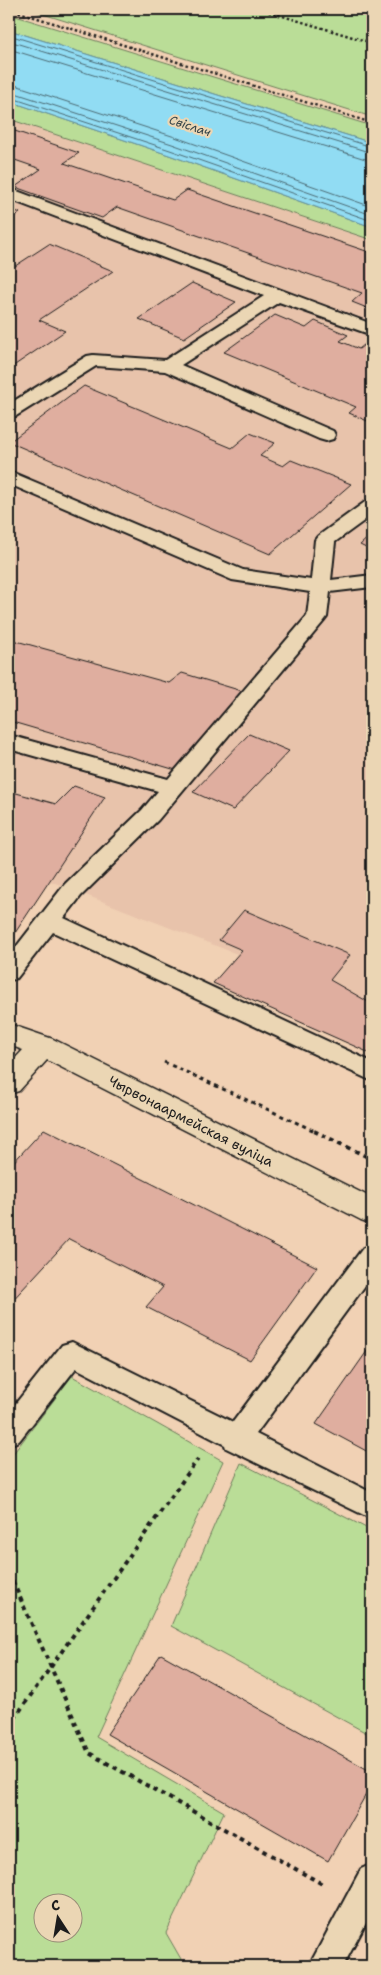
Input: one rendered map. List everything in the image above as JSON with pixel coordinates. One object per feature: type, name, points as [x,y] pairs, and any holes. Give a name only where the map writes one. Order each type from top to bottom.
[{"type":"street","name":"Чырвонаармейская вуліца","points":[[9,1034],[43,1046],[372,1212]]},
{"type":"street","points":[[9,1083],[43,1046]]},
{"type":"lane","points":[[9,193],[372,330]]},
{"type":"lane","points":[[168,366],[277,295]]},
{"type":"lane","points":[[9,412],[93,360],[168,366],[326,435]]},
{"type":"lane","points":[[9,477],[239,576],[320,587],[372,581]]},
{"type":"lane","points":[[9,972],[73,890],[150,815],[316,617],[325,540],[372,506]]},
{"type":"lane","points":[[9,742],[173,788]]},
{"type":"lane","points":[[50,921],[372,1072]]},
{"type":"lane","points":[[227,1434],[372,1256]]},
{"type":"lane","points":[[9,1433],[72,1353],[372,1507]]},
{"type":"lane","points":[[325,1966],[366,1892]]},
{"type":"path","points":[[9,9],[372,123]]},
{"type":"path","points":[[259,9],[366,40],[372,46]]},
{"type":"path","points":[[161,1061],[240,1095],[372,1160]]},
{"type":"path","points":[[9,1726],[51,1667],[227,1434]]},
{"type":"path","points":[[9,1572],[89,1753],[366,1892]]},
{"type":"shaded area","points":[[9,117],[372,239],[372,1054],[213,983],[237,954],[50,881],[9,942]]},
{"type":"green space","points":[[27,9],[372,9],[372,117]]},
{"type":"green space","points":[[9,14],[372,126],[372,143],[9,30]]},
{"type":"green space","points":[[9,101],[372,227],[372,240],[9,119]]},
{"type":"green space","points":[[72,1376],[223,1461],[96,1737],[224,1812],[166,1933],[185,1966],[9,1966],[9,1459]]},
{"type":"green space","points":[[241,1463],[372,1531],[372,1736],[171,1626]]},
{"type":"water","name":"Свіслач","points":[[9,30],[372,143],[372,227],[9,101]]},
{"type":"building","points":[[9,129],[79,153],[64,163],[173,200],[187,190],[372,253],[372,310],[352,302],[362,293],[117,207],[102,218],[15,187],[41,169],[9,158]]},
{"type":"building","points":[[9,208],[20,213],[9,220]]},
{"type":"building","points":[[49,244],[113,271],[39,320],[65,331],[9,369],[9,270]]},
{"type":"building","points":[[192,283],[236,302],[184,338],[139,319]]},
{"type":"building","points":[[275,315],[306,328],[315,321],[348,335],[340,341],[359,349],[369,341],[372,342],[372,423],[349,413],[356,407],[224,352]]},
{"type":"building","points":[[84,386],[232,448],[250,433],[275,443],[260,456],[283,466],[291,460],[351,484],[270,554],[9,442]]},
{"type":"building","points":[[372,534],[372,551],[360,545]]},
{"type":"building","points":[[9,639],[169,683],[182,673],[242,691],[176,770],[9,721]]},
{"type":"building","points":[[249,734],[289,751],[233,810],[193,792]]},
{"type":"building","points":[[74,786],[105,797],[9,942],[9,791],[56,804]]},
{"type":"building","points":[[244,910],[350,955],[330,980],[372,1004],[372,1054],[213,983],[242,950],[219,940]]},
{"type":"building","points":[[44,1129],[317,1267],[250,1360],[146,1307],[163,1287],[69,1239],[9,1304],[9,1167]]},
{"type":"building","points":[[372,1344],[372,1454],[316,1424]]},
{"type":"building","points":[[161,1654],[372,1772],[372,1784],[328,1861],[107,1734]]}]
